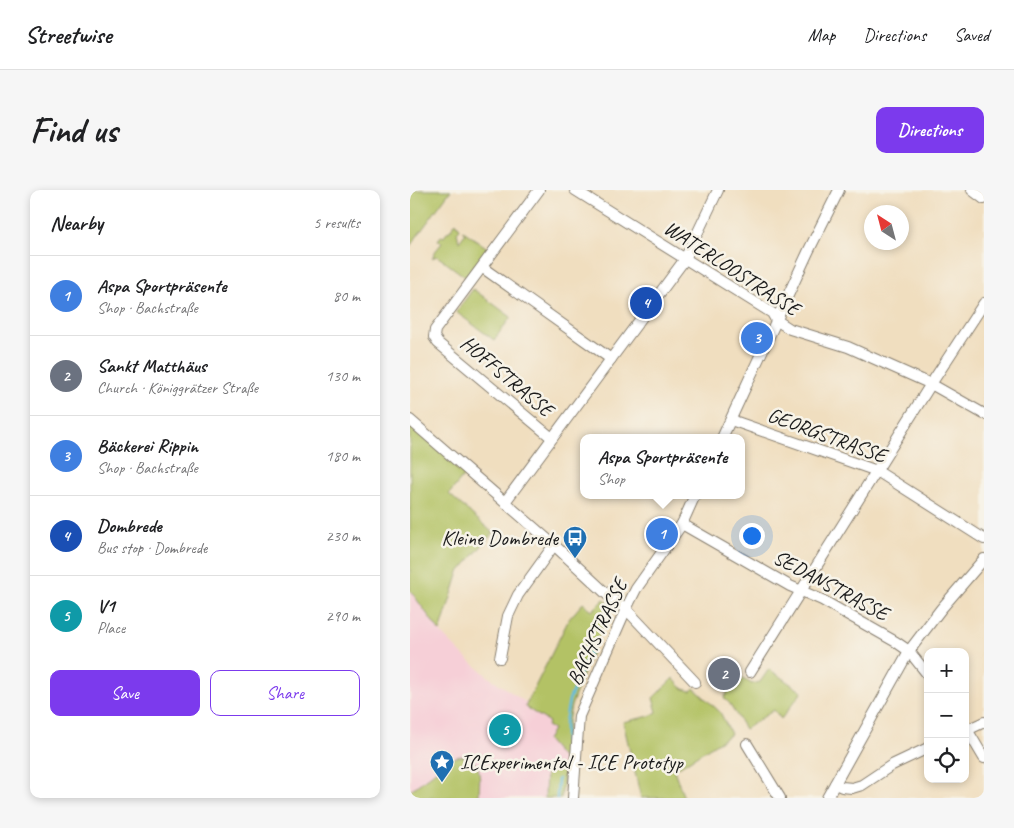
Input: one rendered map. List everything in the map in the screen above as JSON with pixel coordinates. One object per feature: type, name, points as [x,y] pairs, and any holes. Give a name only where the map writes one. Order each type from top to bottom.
[{"type":"street","points":[[539,190],[482,268],[612,359]]},
{"type":"street","name":"WATERLOOSTRASSE","points":[[575,190],[772,313],[776,320],[790,330],[848,347],[931,384],[984,414]]},
{"type":"street","points":[[505,502],[685,259],[718,190]]},
{"type":"street","points":[[724,434],[776,320],[839,190]]},
{"type":"street","points":[[972,190],[984,199]]},
{"type":"street","name":"HOFFSTRASSE","points":[[482,268],[435,330],[434,337],[438,343],[552,438]]},
{"type":"street","points":[[750,672],[984,303]]},
{"type":"street","points":[[410,420],[554,545],[611,598],[626,609],[695,682]]},
{"type":"street","name":"GEORGSTRASSE","points":[[731,420],[877,471],[984,539]]},
{"type":"street","name":"BACHSTRASSE","points":[[573,798],[579,716],[636,589],[682,524],[693,499]]},
{"type":"street","name":"SEDANSTRASSE","points":[[682,524],[896,642],[909,651],[924,670]]},
{"type":"street","points":[[500,658],[508,616],[518,595],[554,545]]},
{"type":"street","points":[[827,798],[909,651],[940,609],[984,559]]},
{"type":"street","points":[[969,728],[984,722]]},
{"type":"street","points":[[969,734],[984,758]]},
{"type":"street","points":[[747,744],[780,798]]},
{"type":"street","points":[[835,784],[852,788],[862,785],[892,765],[924,750]]},
{"type":"shaded area","points":[[410,590],[440,632],[466,658],[489,677],[534,708],[568,722],[562,767],[561,798],[410,798]]},
{"type":"green space","points":[[410,190],[451,190],[410,246]]},
{"type":"green space","points":[[456,222],[460,229],[457,232],[459,242],[465,234],[462,230],[489,249],[468,279],[437,256],[432,258],[442,243],[438,240],[449,232]]},
{"type":"green space","points":[[473,289],[511,317],[494,340],[456,312]]},
{"type":"green space","points":[[410,424],[467,472],[449,494],[493,533],[459,572],[440,632],[410,590]]},
{"type":"green space","points":[[604,599],[611,605],[571,706],[561,798],[545,798],[546,766],[562,767],[563,759],[547,740],[553,729],[547,726],[549,722],[525,707],[569,619],[583,603],[592,611]]},
{"type":"green space","points":[[769,669],[802,692],[781,719],[774,710],[745,729],[730,704],[724,698],[738,676],[752,684],[760,682]]},
{"type":"green space","points":[[673,678],[685,690],[691,691],[694,688],[720,712],[731,734],[674,770],[684,798],[641,798],[623,722],[650,716],[657,712],[653,698]]},
{"type":"green space","points":[[460,756],[474,761],[477,766],[480,778],[479,798],[410,798],[410,791],[451,759]]},
{"type":"waterway","points":[[565,747],[565,723],[569,700],[592,646]]},
{"type":"waterway","points":[[557,798],[558,779]]},
{"type":"place","name":"Dombrede","points":[[646,303]]},
{"type":"place","name":"Bäckerei Rippin","points":[[757,338]]},
{"type":"place","name":"Aspa Sportpräsente","points":[[662,534]]},
{"type":"place","name":"Kleine Dombrede","points":[[575,559]]},
{"type":"place","name":"Sankt Matthäus","points":[[724,674]]},
{"type":"place","name":"V1","points":[[505,730]]},
{"type":"place","name":"ICExperimental - ICE Prototyp","points":[[442,783]]}]
